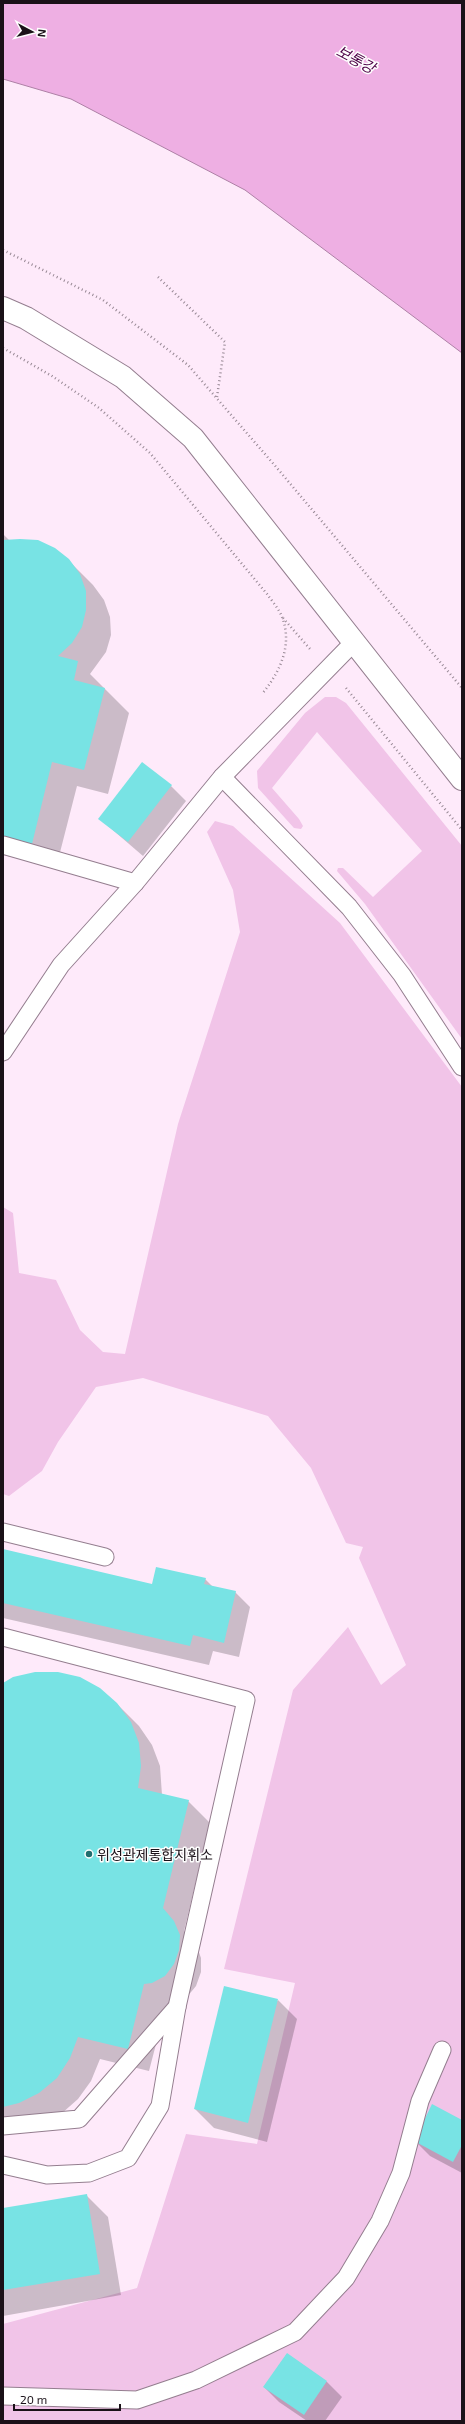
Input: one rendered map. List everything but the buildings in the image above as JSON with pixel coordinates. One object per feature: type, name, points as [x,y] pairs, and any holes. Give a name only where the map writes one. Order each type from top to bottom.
[{"type":"main road","points":[[3,308],[26,318],[123,377],[194,438],[462,779]]},
{"type":"lane","points":[[3,1052],[61,965],[135,883],[222,777],[354,642]]},
{"type":"lane","points":[[222,777],[349,907],[402,975],[462,1067]]},
{"type":"lane","points":[[3,844],[135,883]]},
{"type":"lane","points":[[3,1532],[105,1557]]},
{"type":"lane","points":[[3,1637],[246,1700],[177,2006],[160,2106],[128,2158],[89,2173],[46,2175],[3,2165]]},
{"type":"lane","points":[[3,2126],[79,2119],[177,2006]]},
{"type":"lane","points":[[3,2396],[137,2400],[196,2380],[295,2332],[346,2278],[380,2221],[401,2173],[420,2101],[442,2050]]},
{"type":"path","points":[[3,250],[103,300],[188,365],[462,688]]},
{"type":"path","points":[[158,277],[225,342],[217,398]]},
{"type":"path","points":[[3,348],[52,376],[99,408],[150,453],[267,594],[282,616],[288,636],[284,656],[275,678],[260,696]]},
{"type":"path","points":[[359,702],[462,830]]},
{"type":"shaded area","points":[[325,697],[336,697],[346,703],[462,846],[462,1039],[365,904],[337,871],[338,868],[343,868],[373,897],[422,851],[317,732],[272,788],[299,819],[303,826],[301,829],[294,828],[258,788],[257,771],[305,713]]},
{"type":"shaded area","points":[[215,821],[233,826],[340,923],[462,1087],[462,2421],[3,2421],[3,2324],[137,2288],[186,2134],[257,2144],[295,1983],[224,1969],[293,1690],[348,1627],[381,1685],[406,1665],[359,1558],[363,1547],[346,1543],[311,1468],[268,1416],[143,1378],[96,1387],[58,1442],[42,1471],[9,1496],[3,1494],[3,1207],[13,1213],[19,1273],[56,1280],[80,1330],[103,1352],[125,1354],[178,1124],[240,932],[233,890],[207,832]]},
{"type":"water","name":"보통강","points":[[3,3],[462,3],[462,353],[245,190],[71,99],[3,79]]},
{"type":"place","name":"위성관제통합지휘소","points":[[89,1854]]}]
